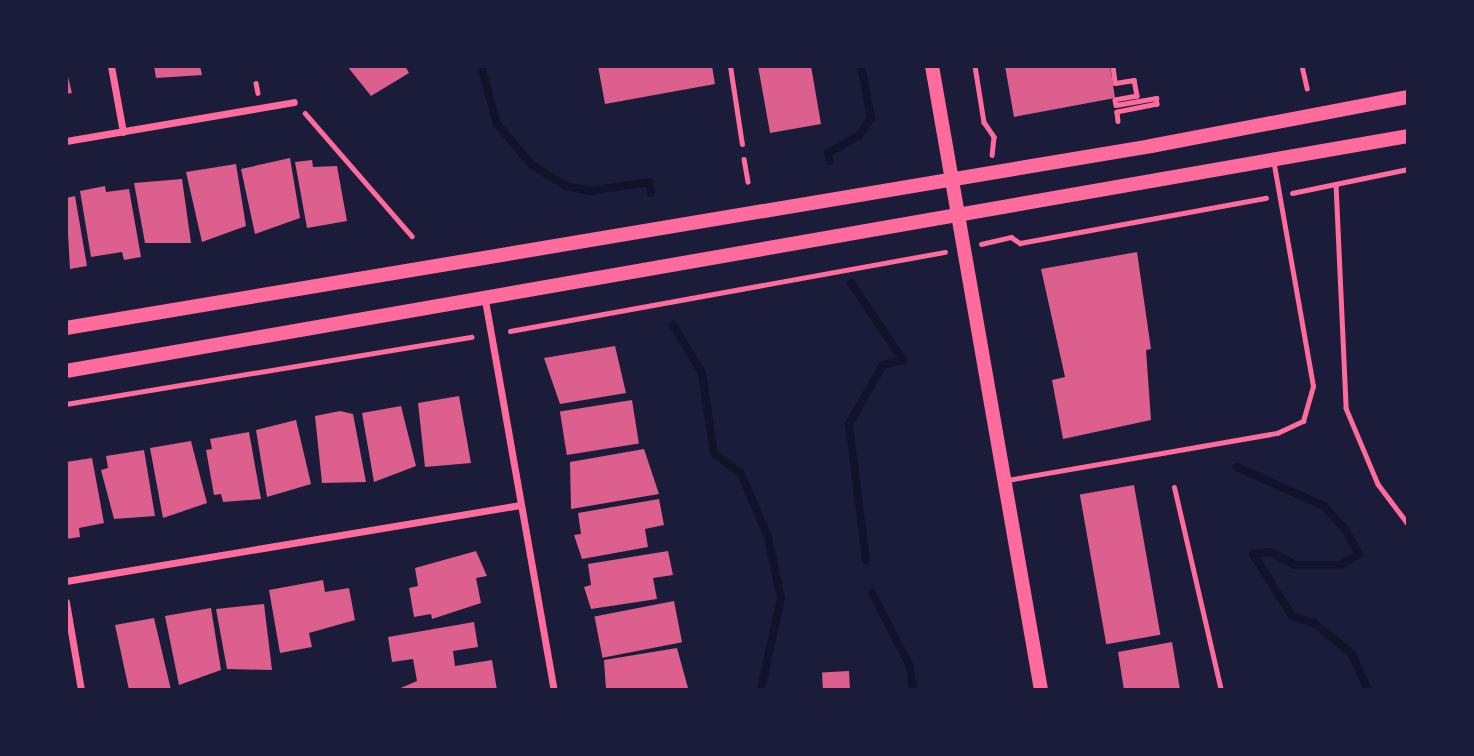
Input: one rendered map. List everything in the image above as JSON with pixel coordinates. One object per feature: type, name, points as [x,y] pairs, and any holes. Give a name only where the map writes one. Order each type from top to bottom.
[{"type":"main road","points":[[932,66],[1041,690]]},
{"type":"main road","points":[[66,328],[951,178],[1408,97]]},
{"type":"main road","points":[[66,371],[1274,164],[1408,136]]},
{"type":"street","points":[[111,66],[122,132]]},
{"type":"street","points":[[66,141],[294,102]]},
{"type":"street","points":[[485,300],[554,690]]},
{"type":"street","points":[[66,582],[520,505]]},
{"type":"street","points":[[66,602],[81,690]]},
{"type":"lane","points":[[730,66],[742,144]]},
{"type":"lane","points":[[1004,480],[1277,433],[1303,421],[1313,386],[1274,164]]},
{"type":"lane","points":[[1174,486],[1221,690]]},
{"type":"path","points":[[975,66],[984,122],[994,136],[989,142]]},
{"type":"path","points":[[1112,66],[1115,83],[1134,80],[1137,96],[1115,100],[1116,105],[1156,98],[1157,104],[1117,112],[1118,121]]},
{"type":"path","points":[[1302,66],[1307,88]]},
{"type":"path","points":[[294,102],[412,236]]},
{"type":"path","points":[[742,144],[748,182]]},
{"type":"path","points":[[1011,237],[1020,243],[1408,169]]},
{"type":"path","points":[[1336,184],[1346,408],[1378,484],[1408,524]]},
{"type":"path","points":[[510,331],[919,257]]},
{"type":"path","points":[[66,404],[471,337]]},
{"type":"building","points":[[154,66],[200,66],[202,75],[156,78]]},
{"type":"building","points":[[347,66],[405,66],[409,73],[371,96]]},
{"type":"building","points":[[598,66],[712,66],[715,84],[605,104]]},
{"type":"building","points":[[758,66],[811,66],[821,124],[770,133]]},
{"type":"building","points":[[1005,66],[1110,66],[1115,98],[1014,117]]},
{"type":"building","points":[[66,69],[72,93],[66,94]]},
{"type":"building","points":[[290,158],[300,218],[255,234],[241,169]]},
{"type":"building","points":[[312,160],[313,167],[337,166],[347,221],[307,228],[295,162]]},
{"type":"building","points":[[236,164],[246,226],[202,242],[186,172]]},
{"type":"building","points":[[182,179],[191,243],[145,243],[134,183]]},
{"type":"building","points":[[105,186],[106,192],[129,189],[141,257],[124,260],[122,252],[91,257],[80,191]]},
{"type":"building","points":[[75,196],[87,266],[70,269],[66,198]]},
{"type":"building","points":[[1137,252],[1151,349],[1146,350],[1151,420],[1063,439],[1052,380],[1065,377],[1041,269]]},
{"type":"building","points":[[615,346],[626,393],[560,404],[544,358]]},
{"type":"building","points":[[459,396],[471,463],[425,467],[418,403]]},
{"type":"building","points":[[632,400],[639,443],[567,455],[560,411]]},
{"type":"building","points":[[401,406],[416,466],[374,482],[362,413]]},
{"type":"building","points":[[340,411],[353,414],[366,482],[322,483],[315,416]]},
{"type":"building","points":[[296,420],[311,484],[267,497],[256,430]]},
{"type":"building","points":[[249,432],[261,499],[223,502],[221,494],[214,495],[206,450],[212,449],[210,439]]},
{"type":"building","points":[[191,441],[207,503],[163,518],[150,448]]},
{"type":"building","points":[[644,449],[659,494],[571,509],[570,462]]},
{"type":"building","points":[[144,450],[155,516],[114,519],[101,470],[108,468],[106,456]]},
{"type":"building","points":[[92,458],[104,523],[79,528],[80,537],[66,539],[66,462]]},
{"type":"building","points":[[1134,485],[1160,635],[1106,644],[1080,495]]},
{"type":"building","points":[[659,499],[664,525],[645,529],[648,547],[582,559],[574,535],[581,534],[578,513]]},
{"type":"building","points":[[476,551],[487,576],[476,578],[481,603],[432,619],[431,614],[414,617],[409,588],[418,586],[415,568]]},
{"type":"building","points":[[668,551],[673,575],[653,578],[657,599],[591,609],[584,587],[591,585],[588,564]]},
{"type":"building","points":[[323,580],[325,592],[349,588],[355,620],[309,633],[312,647],[280,653],[269,590]]},
{"type":"building","points":[[674,601],[682,642],[603,658],[594,616]]},
{"type":"building","points":[[264,604],[272,670],[227,669],[216,609]]},
{"type":"building","points":[[211,608],[221,670],[179,685],[165,616]]},
{"type":"building","points":[[154,618],[171,690],[129,690],[115,625]]},
{"type":"building","points":[[474,622],[478,647],[453,651],[455,666],[492,660],[497,690],[396,690],[417,681],[413,659],[392,662],[388,637]]},
{"type":"building","points":[[1172,642],[1180,690],[1124,690],[1118,652]]},
{"type":"building","points":[[677,648],[688,688],[606,690],[604,660]]},
{"type":"building","points":[[849,671],[850,690],[823,690],[822,672]]},
{"type":"waterway","points":[[481,66],[497,124],[532,165],[565,186],[590,191],[649,182],[651,193]]},
{"type":"waterway","points":[[830,161],[828,153],[859,136],[871,118],[861,66]]},
{"type":"waterway","points":[[851,283],[903,360],[883,365],[849,424],[866,560]]},
{"type":"waterway","points":[[673,325],[702,373],[714,453],[741,474],[768,537],[781,598],[761,690]]},
{"type":"waterway","points":[[1237,467],[1324,506],[1345,529],[1359,554],[1341,565],[1295,565],[1271,552],[1253,554],[1292,616],[1314,623],[1352,654],[1368,690]]},
{"type":"waterway","points":[[872,593],[910,666],[913,690]]}]
